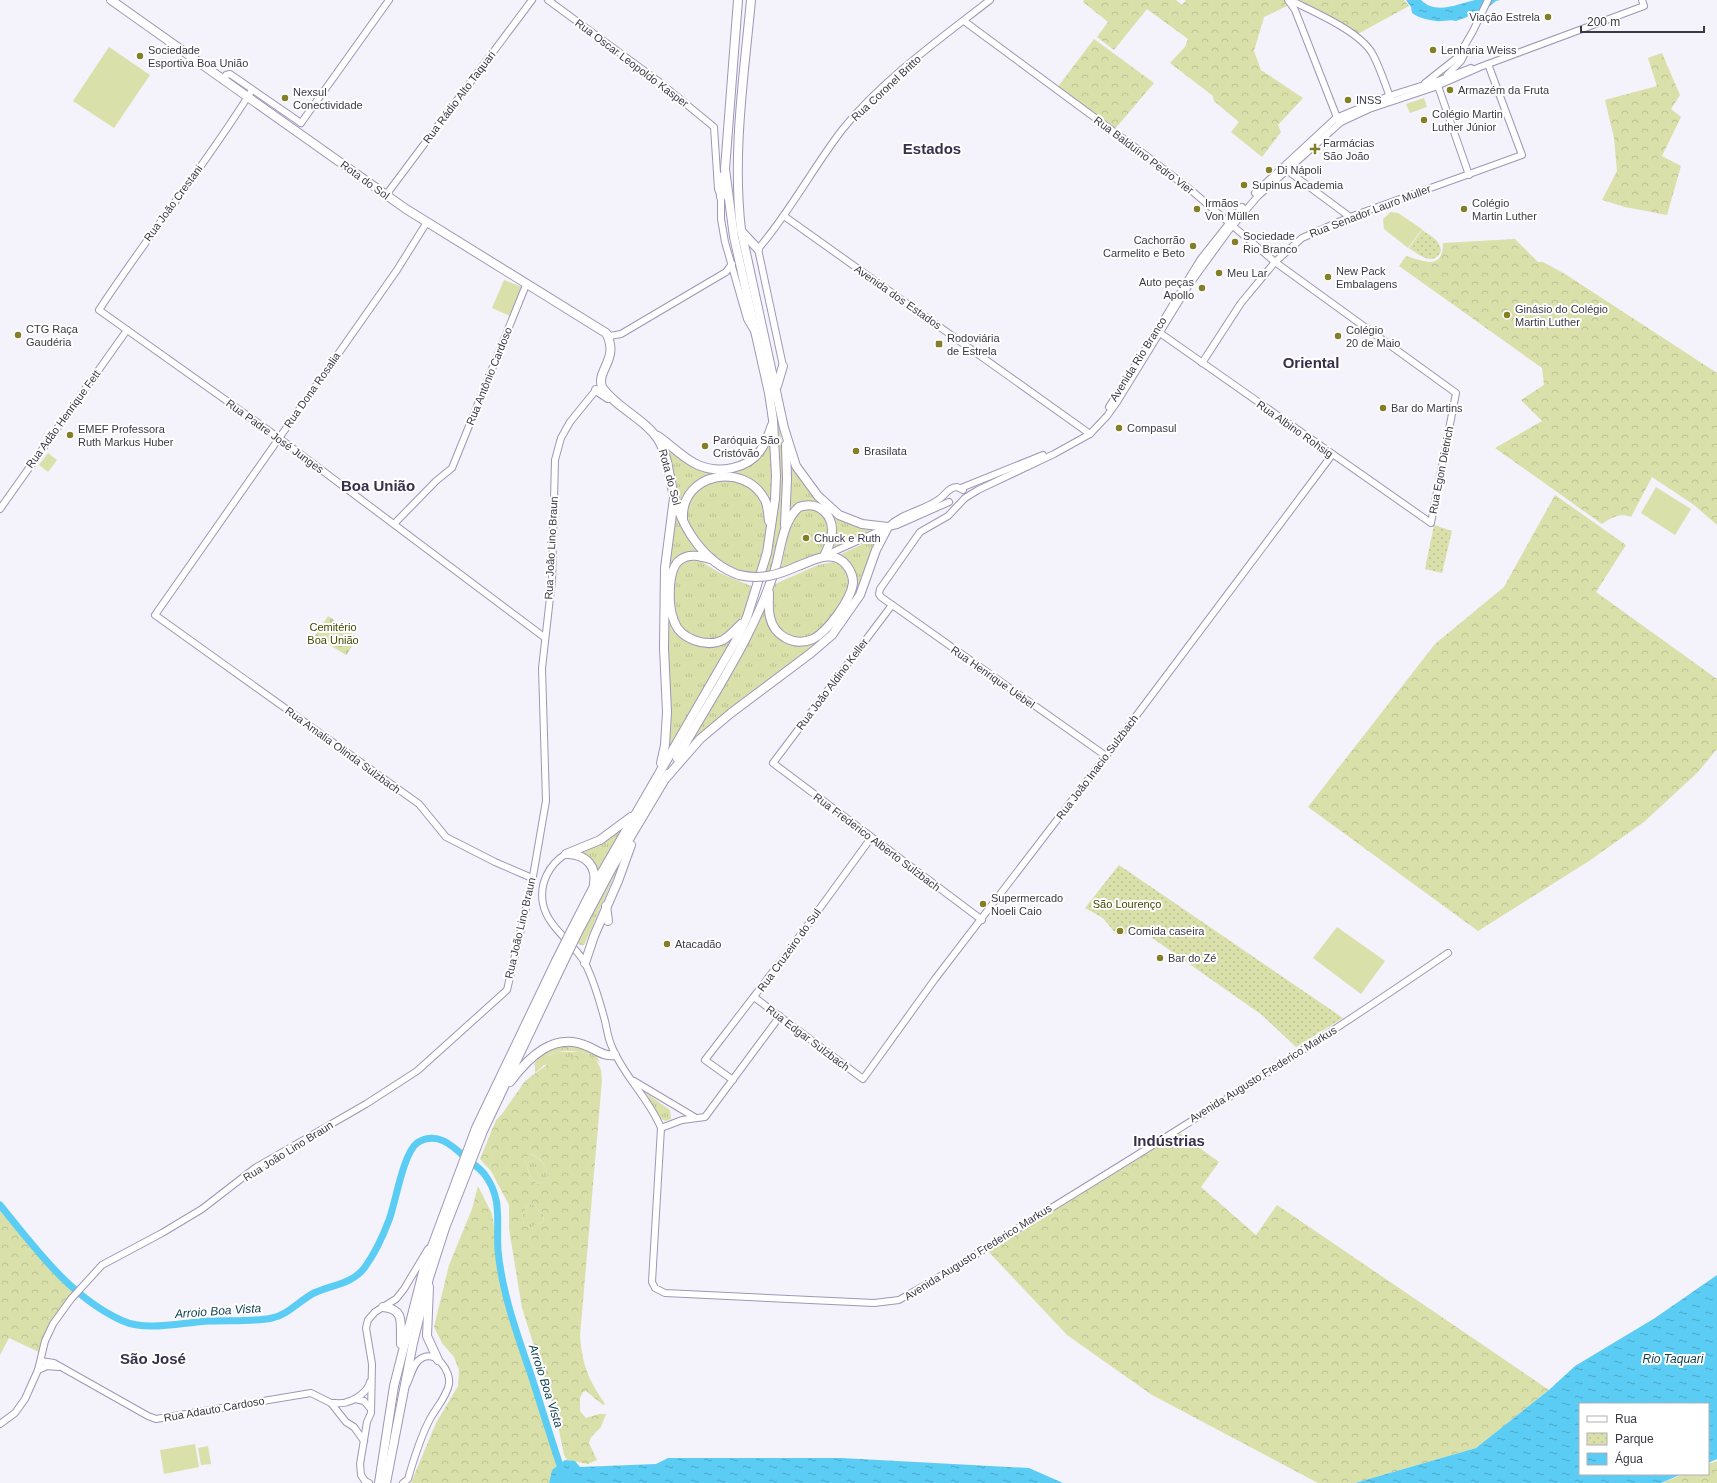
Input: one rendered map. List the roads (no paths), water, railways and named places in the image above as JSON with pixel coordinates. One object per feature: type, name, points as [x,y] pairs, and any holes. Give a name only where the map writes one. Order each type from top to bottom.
[{"type":"highway","name":"Rota do Sol","points":[[111,0],[224,79],[250,93],[301,134],[426,222],[606,333]]},
{"type":"highway","points":[[585,963],[638,826],[662,776],[738,637],[747,617],[767,553],[775,499],[776,476],[773,420],[769,393],[734,237],[725,169],[738,0]]},
{"type":"highway","points":[[662,776],[710,730],[811,653],[832,635],[860,595],[874,555],[888,526],[862,524],[851,521],[839,515],[818,496],[796,466],[784,428],[741,230],[737,170],[751,0]]},
{"type":"highway","points":[[721,197],[722,179],[725,169]]},
{"type":"highway","points":[[741,230],[758,249]]},
{"type":"highway","points":[[599,387],[611,348],[606,333]]},
{"type":"highway","points":[[777,391],[783,366]]},
{"type":"highway","name":"Rota do Sol","points":[[599,387],[631,414]]},
{"type":"highway","name":"Rota do Sol","points":[[599,387],[653,432],[664,452],[674,497],[684,521],[696,542],[710,559],[724,569],[739,575],[754,578],[769,577],[824,556]]},
{"type":"highway","points":[[653,432],[699,466],[713,469],[730,468],[747,462],[760,451],[773,420]]},
{"type":"highway","points":[[784,428],[787,479],[784,534]]},
{"type":"highway","points":[[684,521],[686,502],[694,490],[715,477],[732,476],[749,482],[761,494],[767,507],[770,532]]},
{"type":"highway","points":[[662,776],[666,745],[665,568],[674,497]]},
{"type":"highway","points":[[386,1483],[384,1472],[401,1356],[424,1268],[434,1239],[452,1199],[479,1130],[574,933],[594,886],[635,814],[662,776],[744,641],[769,588],[784,534],[790,519],[798,507],[809,505],[819,506],[827,514],[832,532],[830,544],[824,556],[835,557],[844,563],[852,574],[853,582],[848,597],[842,608],[820,634],[812,639],[799,642],[788,640],[775,629],[769,612],[769,588]]},
{"type":"highway","points":[[710,559],[698,556],[685,557],[676,564],[672,570],[672,614],[677,627],[695,640],[712,643],[729,636],[747,617]]},
{"type":"highway","points":[[566,854],[600,840],[635,814]]},
{"type":"highway","points":[[574,933],[638,826]]},
{"type":"highway","points":[[566,854],[580,856],[590,863],[595,870],[594,886]]},
{"type":"highway","points":[[606,906],[608,921]]},
{"type":"highway","points":[[501,1094],[559,963]]},
{"type":"highway","points":[[479,1130],[501,1094],[526,1062],[543,1048],[553,1044],[580,1043],[602,1054],[617,1058]]},
{"type":"highway","points":[[379,1483],[384,1472],[429,1278],[452,1199]]},
{"type":"highway","points":[[429,1278],[430,1301],[426,1320],[427,1336],[438,1360]]},
{"type":"highway","points":[[383,1307],[393,1308],[398,1312],[400,1317],[401,1356]]},
{"type":"street","points":[[301,134],[301,122],[388,0]]},
{"type":"street","name":"Rua Rádio Alto Taquari","points":[[386,195],[532,0]]},
{"type":"street","name":"Rua Oscar Leopoldo Kasper","points":[[548,0],[658,81],[714,127],[718,189],[721,197]]},
{"type":"street","name":"Rua Coronel Britto","points":[[758,249],[784,216],[843,130],[864,106],[913,62],[990,0]]},
{"type":"street","points":[[1289,0],[1349,31],[1363,42],[1372,54],[1390,98]]},
{"type":"street","points":[[1289,0],[1295,10],[1338,120]]},
{"type":"street","points":[[1423,88],[1458,57],[1488,0]]},
{"type":"street","points":[[1423,88],[1439,83],[1471,68],[1488,64],[1643,3]]},
{"type":"street","points":[[1295,10],[1304,7]]},
{"type":"street","name":"Rua Balduíno Pedro Vier","points":[[964,21],[1146,155],[1192,191],[1274,262],[1456,393]]},
{"type":"street","points":[[1439,83],[1461,61],[1468,48],[1473,31]]},
{"type":"street","name":"Rua Senador Lauro Muller","points":[[1202,363],[1240,303],[1274,262],[1302,238],[1350,217],[1522,155],[1488,64]]},
{"type":"street","points":[[1439,83],[1468,175]]},
{"type":"street","name":"Avenida Rio Branco","points":[[888,526],[896,520],[937,501],[954,487],[961,488],[1051,452],[1089,433],[1114,400],[1185,282],[1255,193],[1338,120],[1390,98],[1423,88]]},
{"type":"street","points":[[250,93],[301,122]]},
{"type":"street","name":"Rua João Crestani","points":[[99,310],[126,268],[250,93]]},
{"type":"street","points":[[1284,168],[1350,217]]},
{"type":"street","points":[[721,197],[721,218],[732,264],[746,318],[755,332]]},
{"type":"street","name":"Avenida dos Estados","points":[[784,216],[1089,433]]},
{"type":"street","name":"Rua Dona Rosalia","points":[[155,615],[397,270],[426,222]]},
{"type":"street","name":"Avenida Rio Branco","points":[[946,517],[965,498],[972,494],[1068,448],[1089,433],[1107,416],[1189,285],[1230,225]]},
{"type":"street","points":[[758,249],[783,366]]},
{"type":"street","points":[[606,333],[610,336],[620,334],[726,272],[732,264]]},
{"type":"street","points":[[726,272],[734,271]]},
{"type":"street","name":"Rua Antônio Cardoso","points":[[394,524],[436,481],[452,468],[526,284]]},
{"type":"street","name":"Rua Padre José Junges","points":[[99,310],[279,438],[544,637]]},
{"type":"street","name":"Rua Adão Henrique Fett","points":[[0,509],[127,330]]},
{"type":"street","name":"Rua Albino Rohsig","points":[[1160,333],[1332,456],[1430,523]]},
{"type":"street","points":[[611,348],[620,334]]},
{"type":"street","name":"Rua João Lino Braun","points":[[0,1424],[15,1413],[25,1399],[38,1370],[46,1341],[53,1324],[71,1299],[102,1265],[162,1233],[202,1209],[255,1168],[366,1104],[417,1071],[507,990],[528,898],[546,801],[542,696],[544,637],[552,580],[555,460],[561,438],[570,422],[599,387]]},
{"type":"street","name":"Rua Egon Dietrich","points":[[1430,523],[1456,393]]},
{"type":"street","name":"Rua João Inacio Sulzbach","points":[[863,1079],[935,979],[982,920],[1332,456]]},
{"type":"street","points":[[961,488],[965,493],[965,498]]},
{"type":"street","points":[[946,517],[949,503],[947,493]]},
{"type":"street","points":[[946,517],[959,510],[972,494]]},
{"type":"street","points":[[824,556],[888,526],[896,525],[949,503],[960,504]]},
{"type":"street","name":"Rua Henrique Uebel","points":[[946,517],[926,528],[914,539],[880,589],[881,597],[1106,756]]},
{"type":"street","name":"Rua João Aldino Keller","points":[[773,763],[892,605]]},
{"type":"street","name":"Rua Amalia Olinda Sulzbach","points":[[155,615],[419,804],[446,837],[495,862],[532,878]]},
{"type":"street","name":"Rua Frederico Alberto Sulzbach","points":[[773,763],[982,920]]},
{"type":"street","name":"Rua Cruzeiro do Sul","points":[[733,1080],[705,1060],[754,997],[872,838]]},
{"type":"street","name":"Avenida Augusto Frederico Markus","points":[[566,854],[551,866],[543,886],[543,904],[551,920],[574,947],[585,963],[595,988],[617,1058],[654,1112],[661,1128],[652,1282],[655,1288],[660,1292],[874,1303],[896,1301],[928,1284],[1226,1098],[1334,1029],[1448,953]]},
{"type":"street","name":"Rua Edgar Sulzbach","points":[[754,997],[863,1079]]},
{"type":"street","points":[[661,1128],[677,1122],[705,1117],[780,1016]]},
{"type":"street","points":[[630,1079],[696,1118]]},
{"type":"street","points":[[677,1108],[677,1122]]},
{"type":"street","points":[[370,1483],[365,1481],[361,1475],[360,1464],[367,1422],[370,1418],[372,1376],[366,1328],[371,1316],[396,1299],[404,1289],[434,1239]]},
{"type":"street","points":[[402,1394],[416,1363],[422,1357],[428,1356],[438,1360],[445,1366],[449,1374],[449,1386],[423,1435],[408,1479],[403,1483]]},
{"type":"street","name":"Rua Adauto Cardoso","points":[[41,1360],[48,1361],[60,1367],[156,1419],[311,1393],[331,1403]]},
{"type":"street","points":[[38,1370],[47,1366],[60,1367]]},
{"type":"street","points":[[331,1403],[347,1403],[355,1399],[369,1385],[372,1376]]},
{"type":"street","points":[[355,1399],[364,1401],[370,1408]]},
{"type":"street","points":[[331,1403],[349,1425],[354,1427],[364,1441]]},
{"type":"street","points":[[344,1419],[343,1410],[347,1403]]},
{"type":"street","points":[[354,1427],[363,1425],[367,1422]]},
{"type":"water","points":[[1406,0],[1421,0],[1433,7],[1440,8],[1475,0],[1500,0],[1496,1],[1486,9],[1472,12],[1467,17],[1456,21],[1439,21],[1430,20],[1412,13],[1411,7]]},
{"type":"water","name":"Rio Taquari","points":[[1717,1275],[1717,1459],[1709,1463],[1709,1403],[1579,1403],[1579,1475],[1680,1475],[1661,1483],[1355,1483],[1476,1448],[1549,1390],[1575,1366],[1655,1318]]},
{"type":"water","points":[[668,1458],[841,1458],[1029,1468],[1063,1483],[549,1483],[552,1470],[565,1460],[575,1461],[580,1467],[656,1464]]},
{"type":"waterway","name":"Arroio Boa Vista","points":[[0,1205],[41,1255],[70,1286],[104,1311],[123,1321],[143,1326],[166,1326],[209,1321],[272,1318],[289,1311],[314,1293],[348,1281],[360,1273],[372,1256],[384,1232],[392,1212],[400,1178],[412,1149],[417,1143],[424,1139],[431,1138],[444,1141],[456,1149],[481,1171],[491,1184],[498,1211],[498,1250],[507,1300],[566,1483]]},
{"type":"place","name":"Viação Estrela","points":[[1548,17]]},
{"type":"place","name":"Lenharia Weiss","points":[[1433,50]]},
{"type":"place","name":"Sociedade Esportiva Boa União","points":[[140,56]]},
{"type":"place","name":"Armazém da Fruta","points":[[1450,90]]},
{"type":"place","name":"Nexsul Conectividade","points":[[285,98]]},
{"type":"place","name":"INSS","points":[[1348,100]]},
{"type":"place","name":"Colégio Martin Luther Júnior","points":[[1424,120]]},
{"type":"place","name":"Farmácias São João","points":[[1315,149]]},
{"type":"place","name":"Di Nápoli","points":[[1269,170]]},
{"type":"place","name":"Supinus Academia","points":[[1244,185]]},
{"type":"place","name":"Irmãos Von Müllen","points":[[1197,209]]},
{"type":"place","name":"Colégio Martin Luther","points":[[1464,209]]},
{"type":"place","name":"Sociedade Rio Branco","points":[[1235,242]]},
{"type":"place","name":"Cachorrão Carmelito e Beto","points":[[1193,246]]},
{"type":"place","name":"Meu Lar","points":[[1219,273]]},
{"type":"place","name":"New Pack Embalagens","points":[[1328,277]]},
{"type":"place","name":"Auto peças Apollo","points":[[1202,288]]},
{"type":"place","name":"Ginásio do Colégio Martin Luther","points":[[1507,315]]},
{"type":"place","name":"CTG Raça Gaudéria","points":[[18,335]]},
{"type":"place","name":"Colégio 20 de Maio","points":[[1338,336]]},
{"type":"place","name":"Rodoviária de Estrela","points":[[939,344]]},
{"type":"place","name":"Bar do Martins","points":[[1383,408]]},
{"type":"place","name":"Compasul","points":[[1119,428]]},
{"type":"place","name":"EMEF Professora Ruth Markus Huber","points":[[70,435]]},
{"type":"place","name":"Paróquia São Cristóvão","points":[[705,446]]},
{"type":"place","name":"Brasilata","points":[[856,451]]},
{"type":"place","name":"Chuck e Ruth","points":[[806,538]]},
{"type":"place","name":"Supermercado Noeli Caio","points":[[983,904]]},
{"type":"place","name":"Comida caseira","points":[[1120,931]]},
{"type":"place","name":"Atacadão","points":[[667,944]]},
{"type":"place","name":"Bar do Zé","points":[[1160,958]]},
{"type":"district","name":"Estados","points":[[932,148]]},
{"type":"district","name":"Oriental","points":[[1311,362]]},
{"type":"district","name":"Boa União","points":[[378,485]]},
{"type":"district","name":"Indústrias","points":[[1169,1140]]},
{"type":"district","name":"São José","points":[[153,1358]]},
{"type":"park label","name":"Cemitério Boa União","points":[[333,633]]},
{"type":"park label","name":"São Lourenço","points":[[1127,904]]}]
